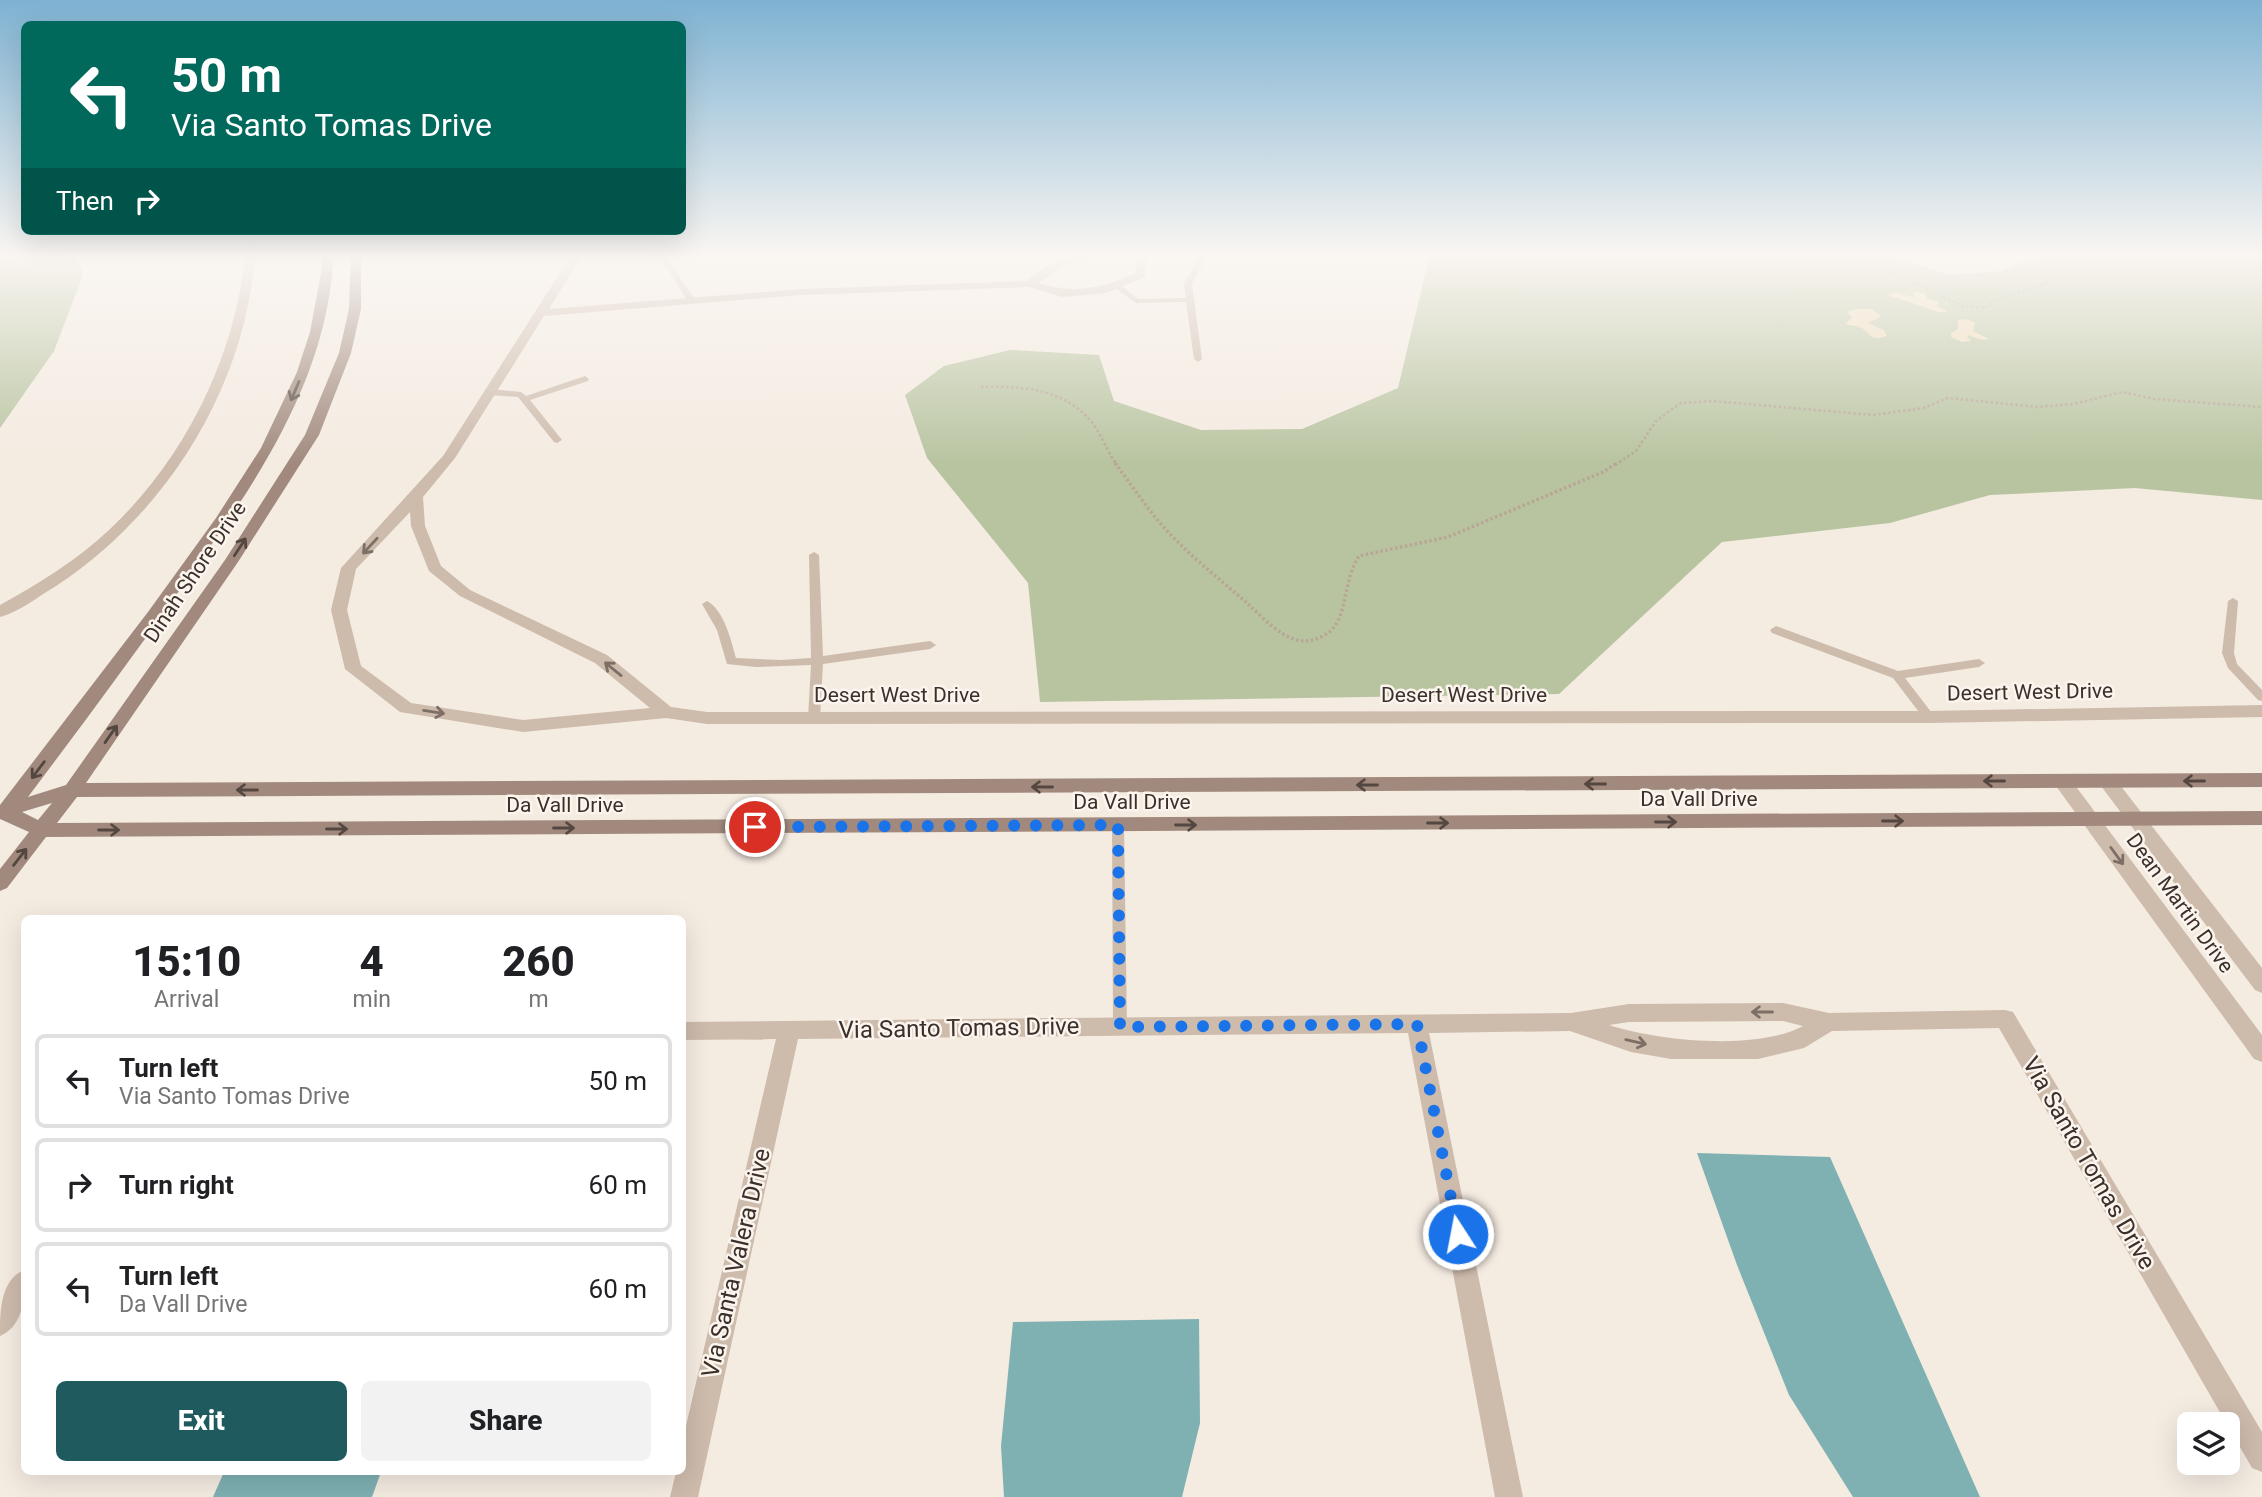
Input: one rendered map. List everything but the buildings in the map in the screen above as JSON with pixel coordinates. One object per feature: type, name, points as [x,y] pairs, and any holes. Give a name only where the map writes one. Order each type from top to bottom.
[{"type":"main road","name":"Dinah Shore Drive","points":[[2,814],[221,522],[280,426],[308,361],[317,324]]},
{"type":"main road","name":"Dinah Shore Drive","points":[[0,883],[72,790],[231,562],[312,435],[345,353],[352,324]]},
{"type":"main road","name":"Da Vall Drive","points":[[2,814],[72,790],[2262,780]]},
{"type":"main road","name":"Da Vall Drive","points":[[2,814],[41,830],[2262,818]]},
{"type":"street","points":[[0,612],[106,540],[144,502],[209,401],[241,324]]},
{"type":"street","name":"Desert West Drive","points":[[532,324],[447,458],[416,497],[349,568],[339,610],[353,668],[406,708],[523,726],[666,712],[707,718],[814,718],[1929,717],[2262,711]]},
{"type":"street","points":[[416,497],[418,526],[434,568],[465,593],[601,660],[666,712]]},
{"type":"street","name":"Dean Martin Drive","points":[[2062,781],[2262,1052]]},
{"type":"street","name":"Dean Martin Drive","points":[[2107,781],[2262,984]]},
{"type":"street","name":"Via Santo Tomas Drive","points":[[686,1031],[1571,1022],[1629,1013],[1770,1012],[1829,1022],[2005,1019],[2262,1458]]},
{"type":"street","name":"Via Santo Tomas Drive","points":[[1571,1022],[1631,1042],[1671,1049],[1758,1049],[1796,1041],[1829,1022]]},
{"type":"street","points":[[1417,1024],[1509,1497]]},
{"type":"street","name":"Via Santa Valera Drive","points":[[684,1497],[789,1030]]},
{"type":"street","points":[[0,1323],[21,1287]]},
{"type":"lane","points":[[1193,324],[1198,359]]},
{"type":"lane","points":[[525,399],[585,379]]},
{"type":"lane","points":[[490,392],[522,395],[557,440]]},
{"type":"lane","points":[[814,555],[817,662],[814,718]]},
{"type":"lane","points":[[2233,601],[2228,653],[2232,665],[2262,697]]},
{"type":"lane","points":[[707,604],[723,630],[731,661],[765,666],[817,662],[930,645]]},
{"type":"lane","points":[[1776,630],[1897,675],[1979,663]]},
{"type":"lane","points":[[1897,675],[1929,717]]},
{"type":"lane","points":[[1118,825],[1120,1027]]},
{"type":"path","points":[[981,387],[1026,387],[1071,404],[1090,419],[1108,453],[1132,487],[1182,546],[1280,631],[1298,641],[1309,642],[1330,634],[1340,622],[1350,567],[1359,556],[1448,537],[1602,472],[1636,451],[1656,421],[1681,403],[1713,401],[1873,415],[1924,408],[1948,398],[2037,407],[2073,404],[2122,392],[2155,398],[2262,407]]},
{"type":"green space","points":[[0,324],[64,324],[54,351],[0,428]]},
{"type":"green space","points":[[1413,324],[2262,324],[2262,500],[2135,488],[1990,495],[1890,523],[1722,542],[1559,694],[1040,702],[1028,583],[927,458],[905,395],[944,366],[1010,350],[1099,355],[1114,401],[1201,430],[1302,429],[1398,388]]},
{"type":"sand","points":[[1845,324],[1870,324],[1884,330],[1887,336],[1874,338],[1862,328]]},
{"type":"sand","points":[[1958,324],[1975,324],[1973,331],[1989,339],[1982,340],[1968,335],[1971,341],[1962,342],[1951,337],[1951,333],[1958,329]]},
{"type":"water","points":[[1697,1153],[1830,1157],[1980,1497],[1853,1497],[1789,1395],[1737,1265]]},
{"type":"water","points":[[1199,1319],[1200,1423],[1182,1497],[1004,1497],[1001,1446],[1013,1322]]},
{"type":"water","points":[[223,1475],[380,1475],[372,1497],[213,1497]]},
{"type":"route","points":[[755,827],[1118,825],[1120,1027],[1417,1024],[1458,1234]]}]
